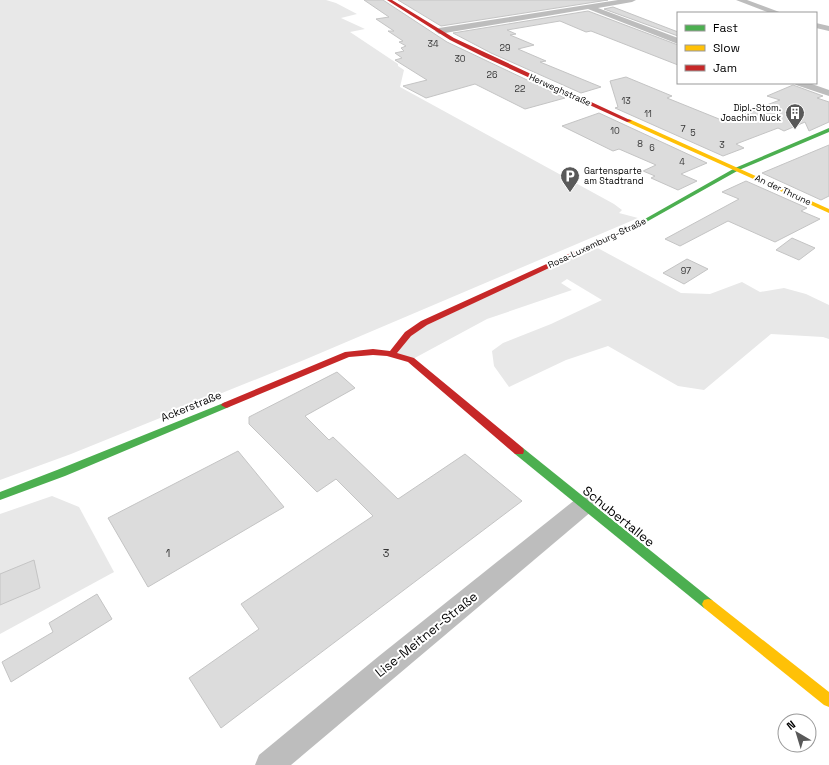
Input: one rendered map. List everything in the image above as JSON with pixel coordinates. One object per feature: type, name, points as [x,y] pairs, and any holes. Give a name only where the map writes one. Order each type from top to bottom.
[{"type":"street","name":"Herweghstraße","points":[[389,0],[439,31],[503,64],[737,169]]},
{"type":"street","points":[[574,0],[677,41]]},
{"type":"street","points":[[439,31],[632,0]]},
{"type":"street","points":[[740,0],[775,12]]},
{"type":"street","points":[[817,25],[829,29]]},
{"type":"street","points":[[802,84],[829,93]]},
{"type":"street","name":"Rosa-Luxemburg-Straße","points":[[393,353],[409,333],[424,323],[628,230],[737,169],[829,130]]},
{"type":"street","name":"An der Thrune","points":[[737,169],[829,211]]},
{"type":"street","name":"Ackerstraße","points":[[0,496],[61,473],[348,354],[363,351],[393,353]]},
{"type":"street","name":"Schubertallee","points":[[393,353],[411,360],[584,505],[829,700]]},
{"type":"street","name":"Lise-Meitner-Straße","points":[[269,765],[388,665],[584,505]]},
{"type":"shaded area","points":[[0,0],[326,0],[336,3],[357,14],[341,18],[365,29],[350,32],[398,64],[398,66],[404,70],[400,87],[614,204],[622,210],[619,213],[638,218],[304,360],[71,454],[0,480]]},
{"type":"shaded area","points":[[594,246],[681,293],[710,294],[742,282],[760,292],[784,288],[806,294],[829,305],[829,339],[823,337],[771,334],[704,390],[678,386],[608,346],[566,360],[509,387],[494,366],[492,351],[503,343],[551,324],[602,300],[567,279],[561,283],[572,290],[487,319],[411,360],[394,353],[410,333]]},
{"type":"shaded area","points":[[52,496],[79,507],[114,572],[0,634],[0,514]]},
{"type":"building","points":[[364,0],[383,0],[447,42],[565,98],[525,109],[475,84],[426,98],[403,86],[427,80],[395,60],[402,58],[395,53],[404,51],[401,48],[406,46],[399,42],[403,41],[388,31],[394,31],[376,19],[389,17]]},
{"type":"building","points":[[398,0],[608,0],[441,26]]},
{"type":"building","points":[[613,7],[677,32],[677,36],[604,9]]},
{"type":"building","points":[[588,11],[677,45],[677,65],[591,31],[586,32],[560,21],[507,30],[516,34],[510,35],[534,45],[518,49],[546,61],[540,62],[601,87],[581,93],[491,53],[453,33]]},
{"type":"building","points":[[626,77],[672,96],[667,98],[724,121],[780,100],[767,96],[793,85],[823,96],[817,98],[829,102],[829,122],[809,131],[805,122],[784,131],[778,128],[736,144],[744,148],[723,156],[615,108],[618,107],[610,81]]},
{"type":"building","points":[[599,113],[707,163],[681,174],[697,181],[678,190],[651,178],[655,176],[643,171],[656,165],[619,149],[613,151],[562,126]]},
{"type":"building","points":[[829,145],[829,196],[821,200],[762,173]]},
{"type":"building","points":[[746,181],[807,208],[801,211],[820,219],[775,242],[728,221],[680,246],[665,239],[739,199],[722,192]]},
{"type":"building","points":[[792,238],[815,248],[799,260],[776,250]]},
{"type":"building","points":[[687,259],[708,269],[684,284],[663,273]]},
{"type":"building","points":[[337,372],[355,388],[305,416],[329,440],[333,437],[398,499],[465,454],[522,501],[221,728],[189,678],[259,629],[241,604],[373,516],[336,479],[317,492],[249,424],[249,417]]},
{"type":"building","points":[[238,451],[284,507],[148,587],[108,518]]},
{"type":"building","points":[[34,560],[40,588],[0,605],[0,574]]},
{"type":"building","points":[[97,594],[112,619],[11,682],[2,662],[53,632],[49,623]]},
{"type":"traffic: fast","points":[[639,224],[737,169],[829,130]]},
{"type":"traffic: fast","points":[[0,496],[61,473],[226,405]]},
{"type":"traffic: fast","points":[[519,451],[708,604]]},
{"type":"traffic: slow","points":[[629,121],[829,211]]},
{"type":"traffic: slow","points":[[708,604],[829,700]]},
{"type":"traffic: jam","points":[[389,0],[452,39],[629,121]]},
{"type":"traffic: jam","points":[[393,353],[408,334],[424,323],[639,224]]},
{"type":"traffic: jam","points":[[226,405],[348,354],[373,352],[387,353],[411,360],[519,451]]},
{"type":"place","name":"Dipl.-Stom. Joachim Nuck","points":[[795,130]]},
{"type":"place","name":"Gartensparte am Stadtrand","points":[[570,193]]}]
